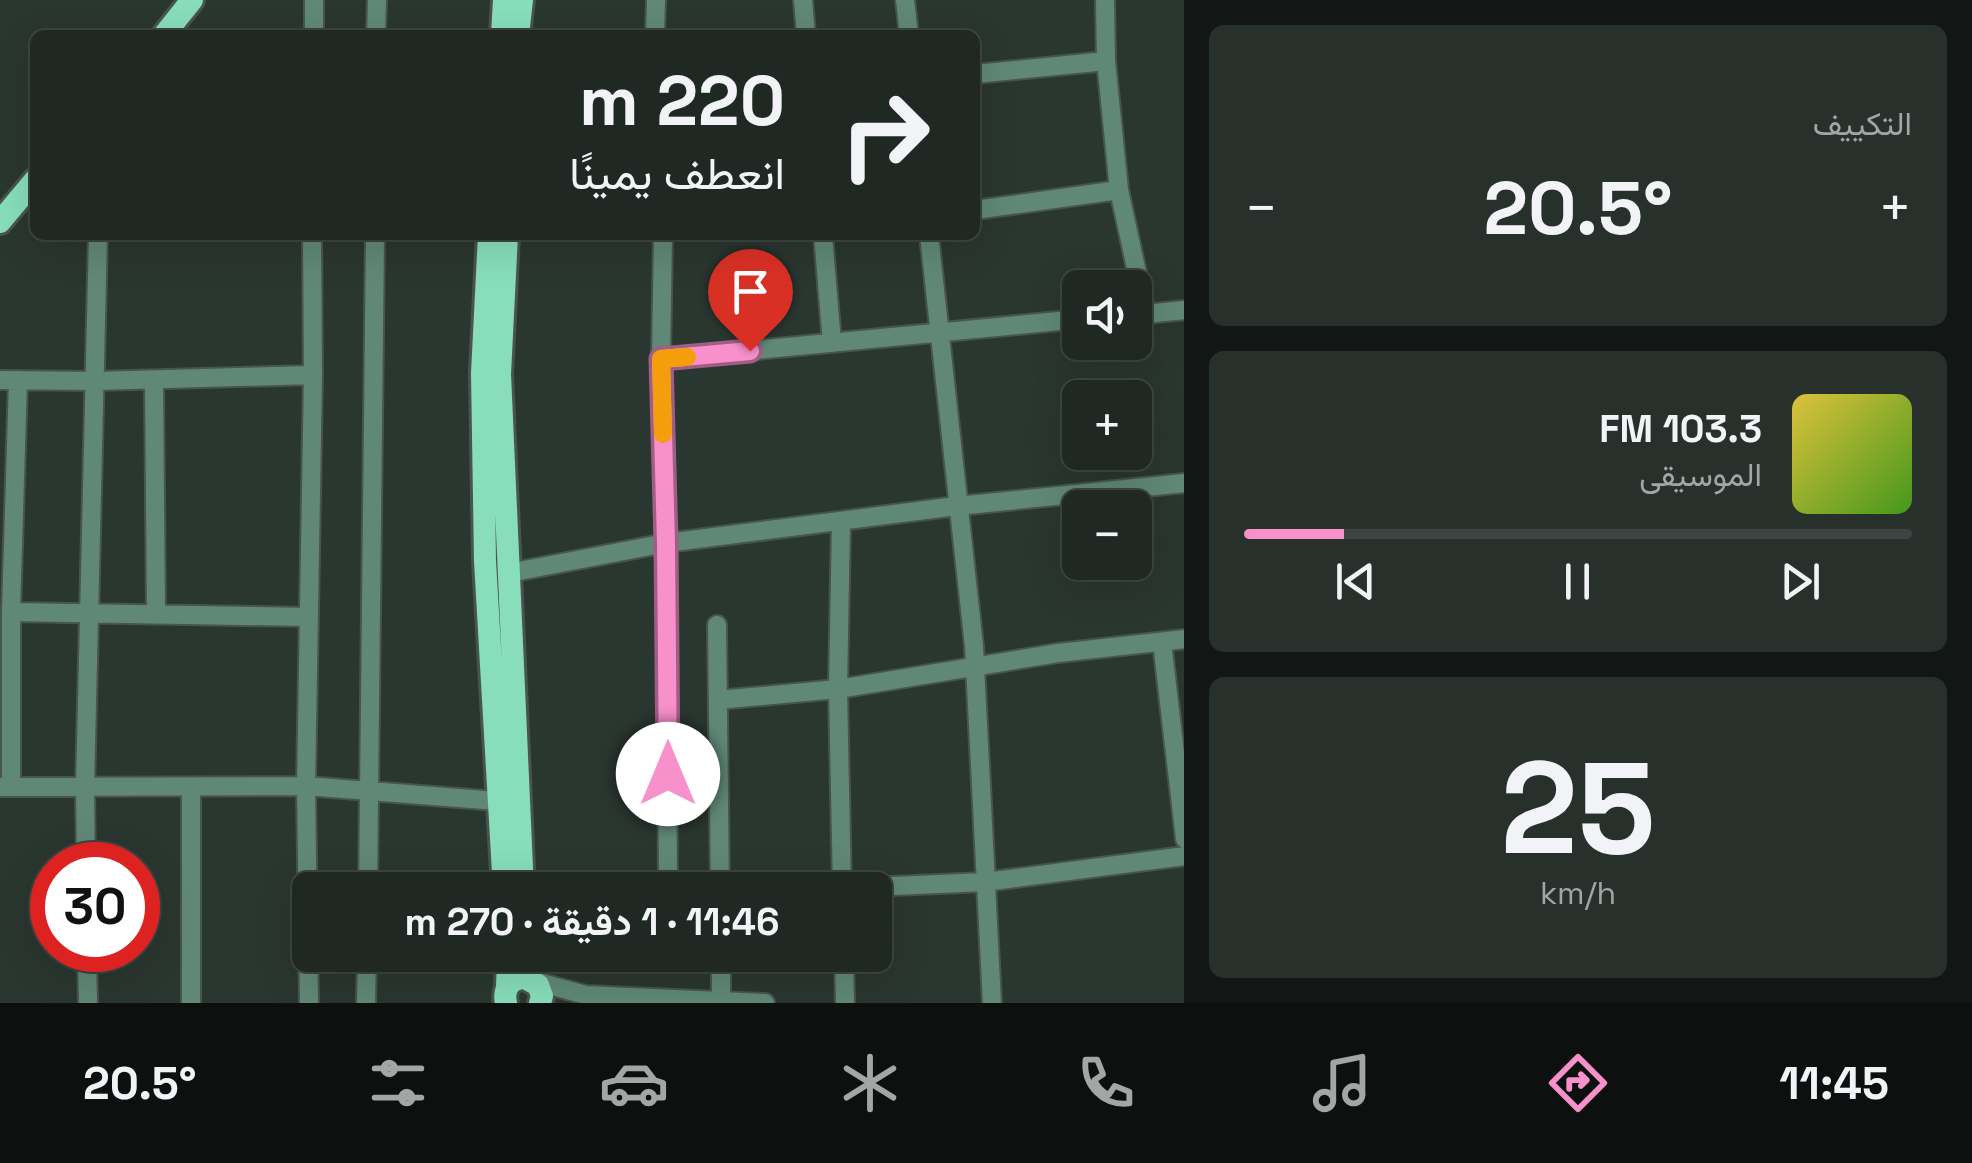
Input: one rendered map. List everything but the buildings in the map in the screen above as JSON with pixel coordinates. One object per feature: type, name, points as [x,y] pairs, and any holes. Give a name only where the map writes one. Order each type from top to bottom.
[{"type":"main road","points":[[152,30],[175,0]]},
{"type":"main road","points":[[168,30],[192,0]]},
{"type":"main road","points":[[504,30],[518,1]]},
{"type":"main road","points":[[518,1],[518,30]]},
{"type":"main road","points":[[0,222],[30,186]]},
{"type":"main road","points":[[0,240],[30,204]]},
{"type":"main road","points":[[489,240],[482,373],[484,560],[503,872]]},
{"type":"main road","points":[[506,240],[500,374],[521,872]]},
{"type":"main road","points":[[507,995],[519,978],[535,988]]},
{"type":"street","points":[[314,0],[314,30]]},
{"type":"street","points":[[376,0],[376,30]]},
{"type":"street","points":[[656,0],[656,30]]},
{"type":"street","points":[[803,0],[806,30]]},
{"type":"street","points":[[905,0],[908,30]]},
{"type":"street","points":[[1105,0],[1106,60],[1119,190],[1133,270]]},
{"type":"street","points":[[980,73],[1106,60]]},
{"type":"street","points":[[980,209],[1119,190]]},
{"type":"street","points":[[86,842],[98,240]]},
{"type":"street","points":[[310,1003],[306,786],[312,240]]},
{"type":"street","points":[[368,872],[374,240]]},
{"type":"street","points":[[663,240],[668,872]]},
{"type":"street","points":[[823,240],[832,344]]},
{"type":"street","points":[[930,240],[971,610],[992,1003]]},
{"type":"street","points":[[1152,313],[1184,310]]},
{"type":"street","points":[[661,359],[1062,321]]},
{"type":"street","points":[[313,375],[9,380],[12,612],[6,787],[306,786],[497,801]]},
{"type":"street","points":[[154,380],[156,614]]},
{"type":"street","points":[[508,573],[666,543],[957,506],[1184,483]]},
{"type":"street","points":[[840,522],[842,872]]},
{"type":"street","points":[[12,612],[308,617]]},
{"type":"street","points":[[716,625],[720,872]]},
{"type":"street","points":[[718,700],[838,689],[1058,653],[1184,639]]},
{"type":"street","points":[[1162,642],[1184,839]]},
{"type":"street","points":[[191,788],[191,1003]]},
{"type":"street","points":[[892,886],[985,882],[1184,856]]},
{"type":"street","points":[[87,972],[88,1003]]},
{"type":"street","points":[[366,1003],[367,972]]},
{"type":"street","points":[[721,972],[721,1001]]},
{"type":"street","points":[[844,972],[845,1003]]},
{"type":"street","points":[[535,988],[586,995],[765,1003]]},
{"type":"street","points":[[549,1003],[586,995]]},
{"type":"slow traffic","points":[[663,434],[661,359],[687,357]]},
{"type":"route","points":[[668,774],[661,359],[750,351]]}]
